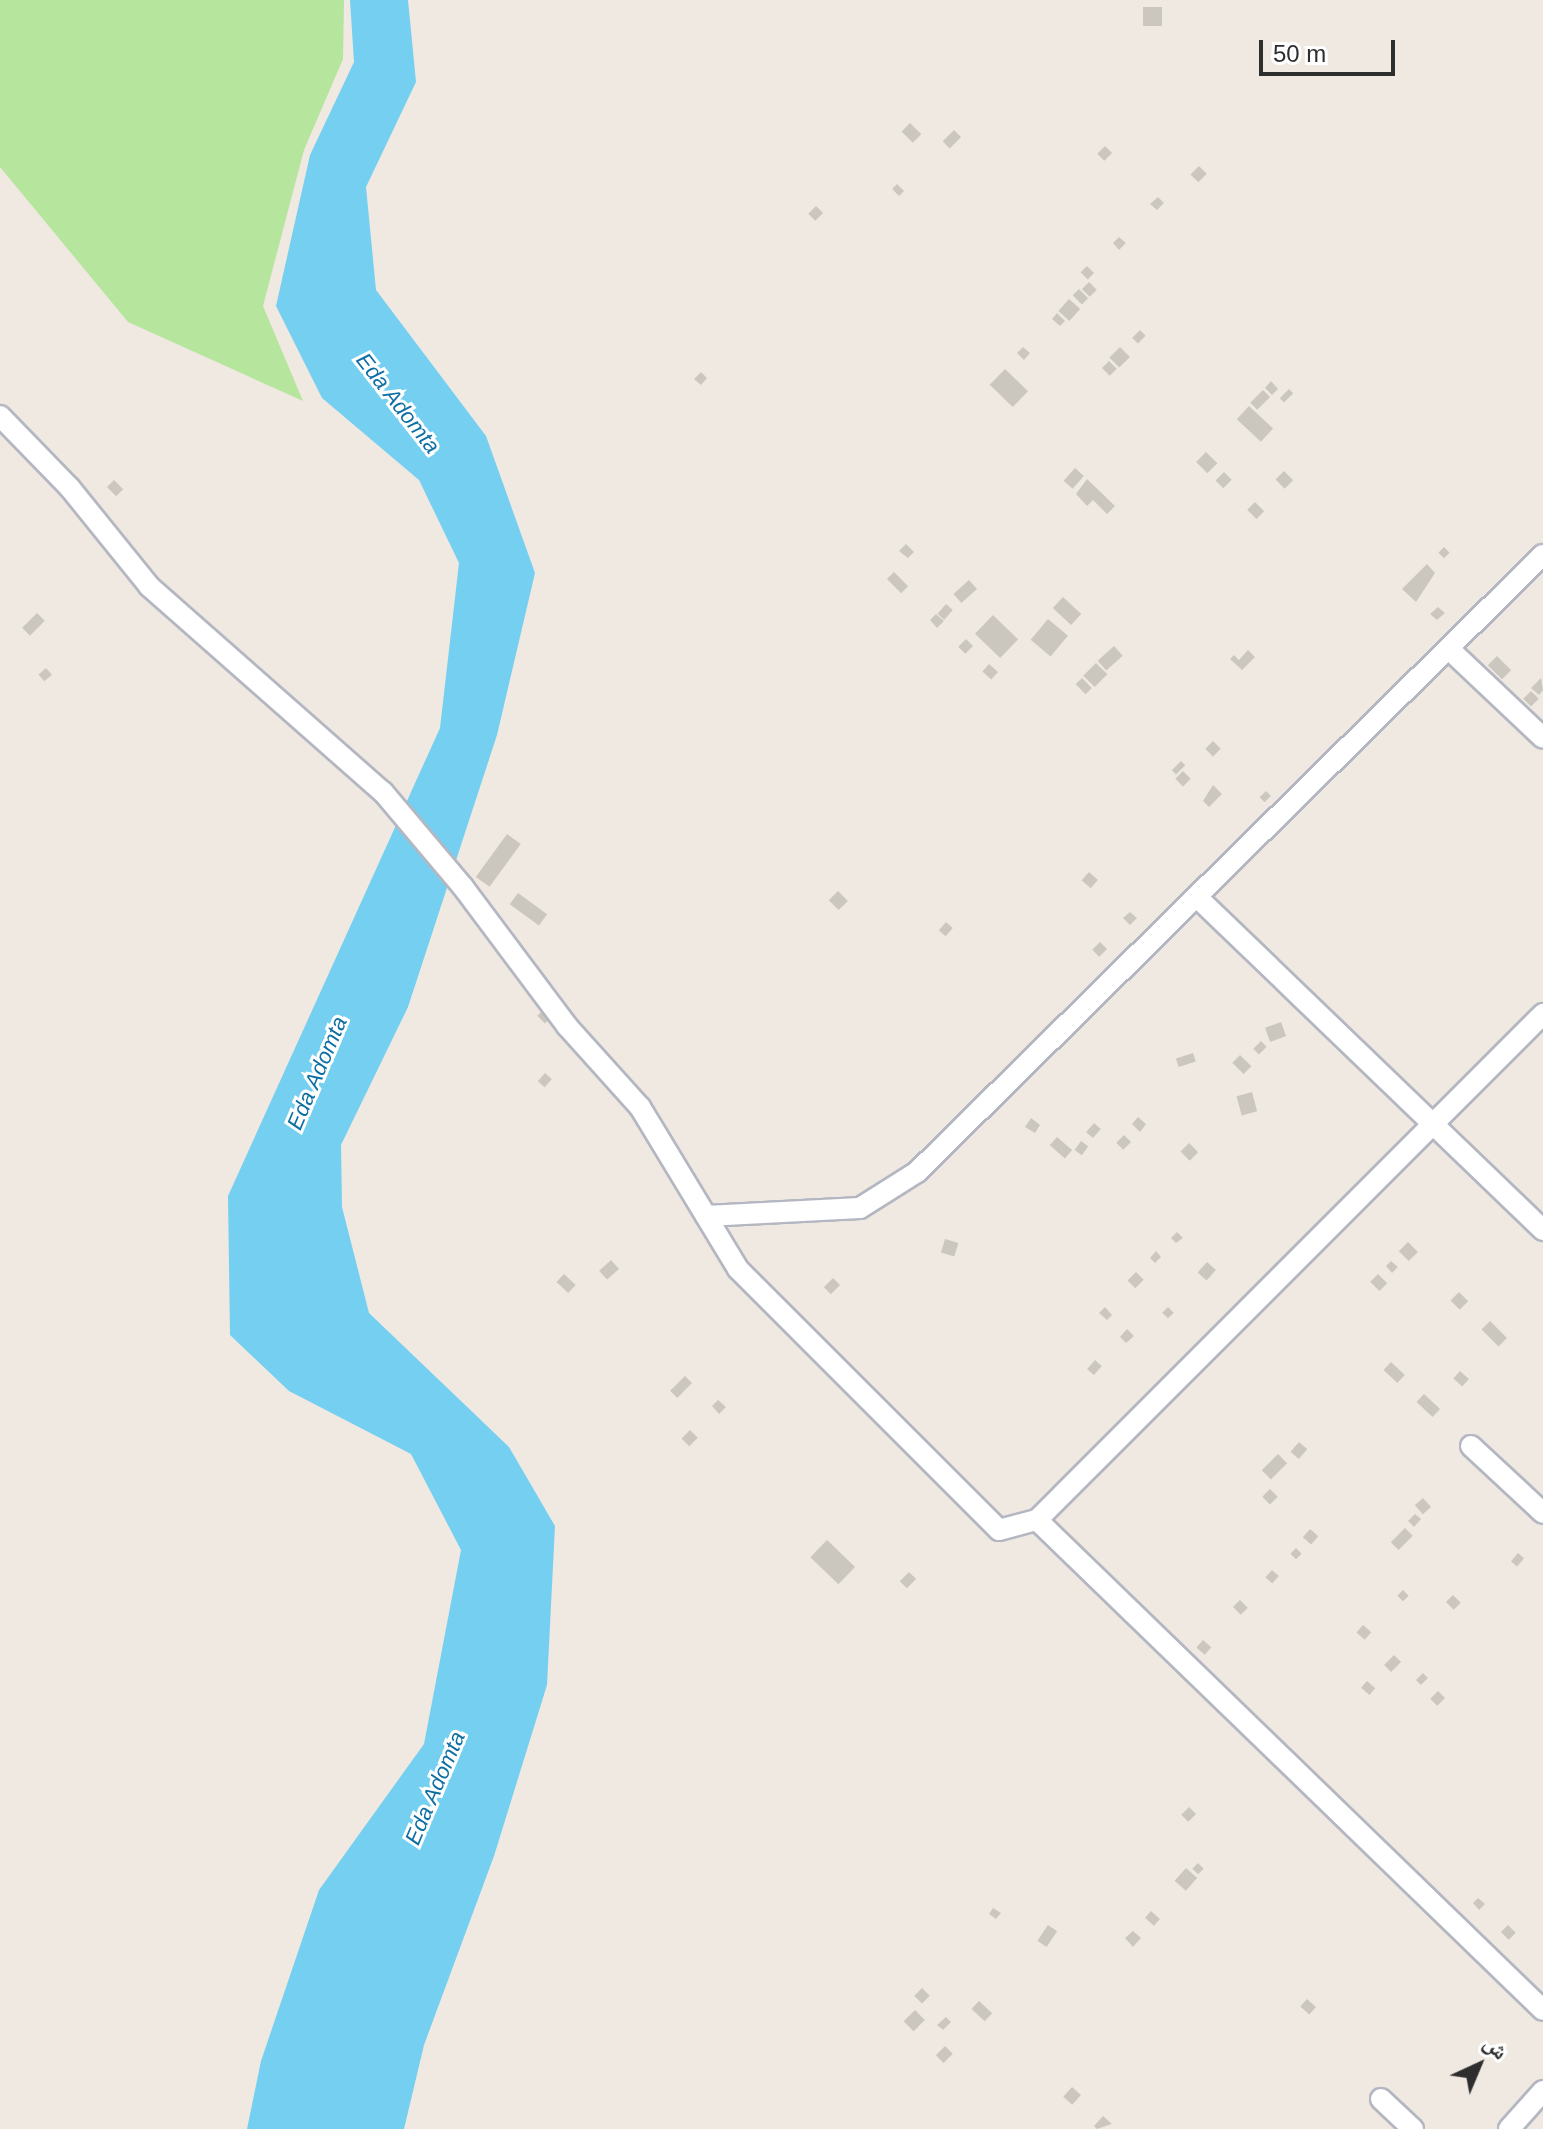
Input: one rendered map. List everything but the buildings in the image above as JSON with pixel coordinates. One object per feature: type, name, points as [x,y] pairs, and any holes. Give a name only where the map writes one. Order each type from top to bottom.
[{"type":"street","points":[[0,416],[70,488],[149,586],[383,792],[463,887],[567,1026],[640,1107],[738,1269],[999,1530],[1037,1520],[1543,1014]]},
{"type":"street","points":[[706,1216],[860,1208],[917,1172],[1543,555]]},
{"type":"street","points":[[1449,649],[1543,738]]},
{"type":"street","points":[[1198,898],[1543,1230]]},
{"type":"street","points":[[1471,1446],[1543,1513]]},
{"type":"street","points":[[1037,1520],[1543,2010]]},
{"type":"street","points":[[1509,2129],[1543,2091]]},
{"type":"street","points":[[1381,2099],[1413,2129]]},
{"type":"green space","points":[[0,0],[344,0],[343,59],[304,150],[263,306],[303,401],[128,322],[0,167]]},
{"type":"water","name":"Eda Adomta","points":[[350,0],[408,0],[416,82],[366,187],[376,290],[486,436],[535,573],[497,735],[408,1007],[341,1145],[342,1207],[369,1313],[509,1447],[555,1526],[547,1685],[494,1856],[424,2045],[404,2129],[247,2129],[261,2061],[319,1890],[424,1744],[461,1550],[411,1454],[289,1391],[230,1335],[228,1196],[440,728],[459,563],[419,480],[322,398],[276,306],[310,155],[354,62]]}]
